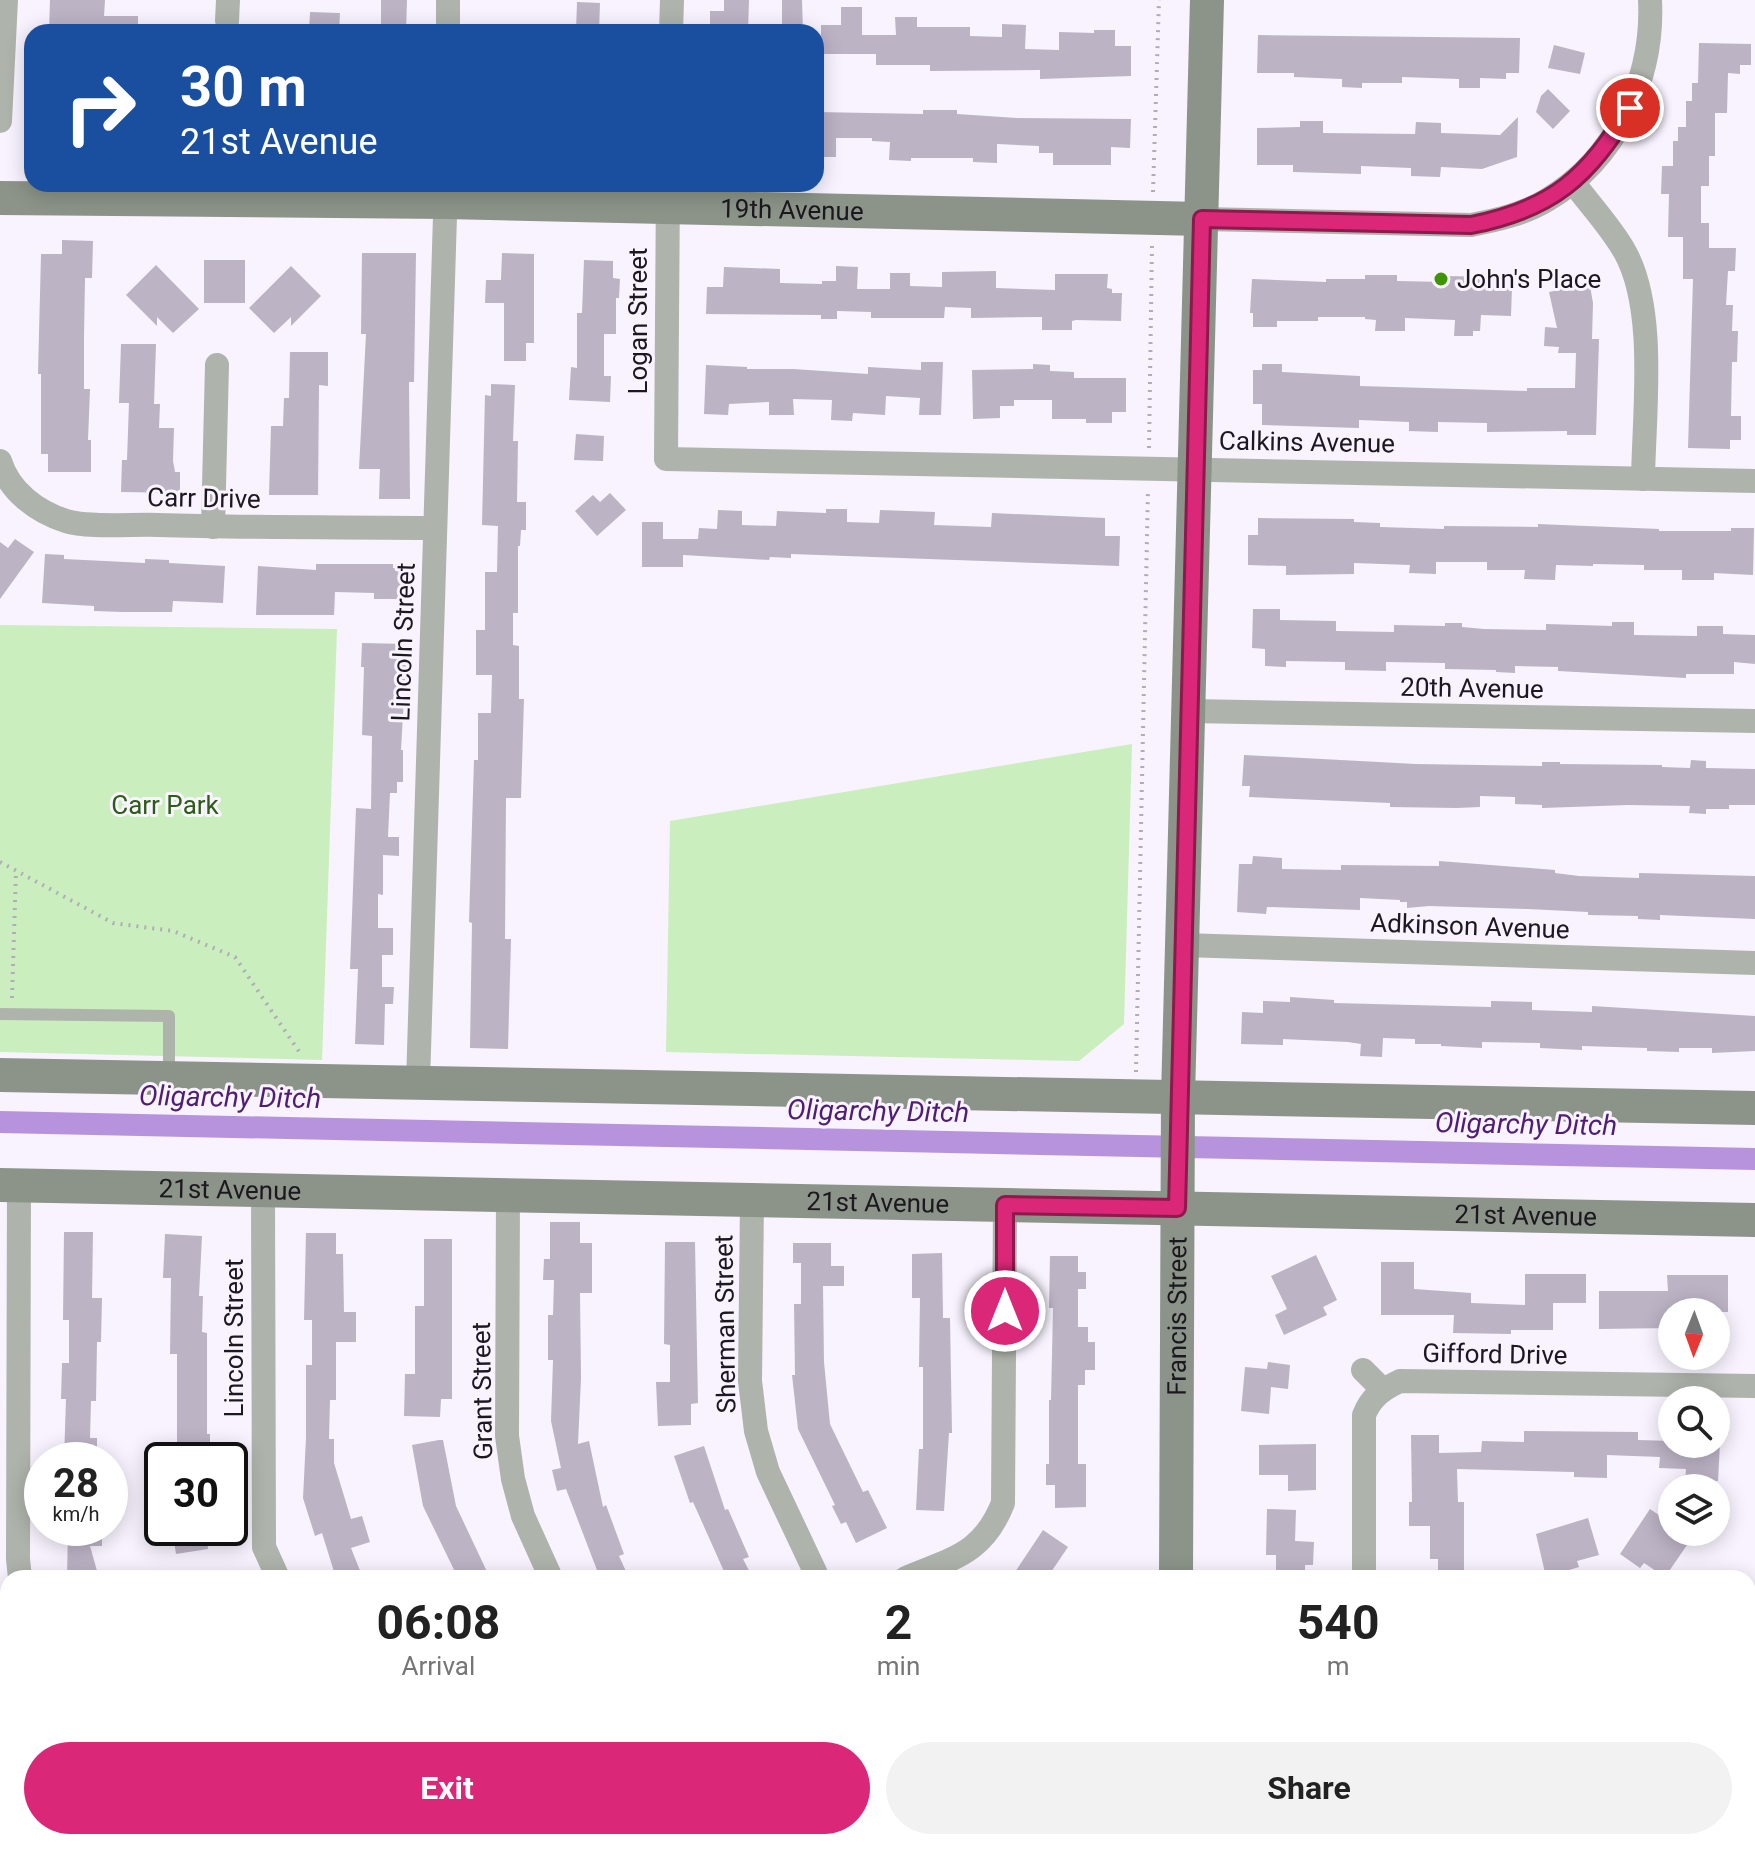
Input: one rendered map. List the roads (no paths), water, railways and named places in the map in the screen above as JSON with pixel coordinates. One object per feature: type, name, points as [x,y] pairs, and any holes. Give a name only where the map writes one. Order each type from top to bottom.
[{"type":"street","points":[[0,121],[6,0]]},
{"type":"street","points":[[448,0],[448,24]]},
{"type":"street","points":[[671,24],[672,0]]},
{"type":"street","name":"Francis Street","points":[[1176,1570],[1178,1111],[1207,0]]},
{"type":"street","name":"19th Avenue","points":[[0,198],[446,193],[667,196],[1152,218],[1471,225],[1504,219],[1545,201],[1573,182],[1606,148],[1630,108],[1645,63],[1650,0]]},
{"type":"street","points":[[1573,182],[1624,250],[1637,277],[1645,317],[1643,479]]},
{"type":"street","name":"Lincoln Street","points":[[418,1083],[446,193]]},
{"type":"street","name":"Logan Street","points":[[666,459],[667,196]]},
{"type":"street","points":[[213,527],[217,365]]},
{"type":"street","name":"Calkins Avenue","points":[[666,459],[1755,481]]},
{"type":"street","name":"Carr Drive","points":[[0,461],[21,495],[43,512],[69,522],[213,527],[435,528]]},
{"type":"street","name":"20th Avenue","points":[[1189,711],[1755,721]]},
{"type":"street","name":"Adkinson Avenue","points":[[1182,945],[1755,963]]},
{"type":"street","points":[[0,1075],[418,1083],[1178,1111],[1755,1108]]},
{"type":"street","points":[[10,1185],[19,1570]]},
{"type":"street","name":"21st Avenue","points":[[10,1185],[1755,1220]]},
{"type":"street","name":"Lincoln Street","points":[[263,1190],[264,1547],[274,1570]]},
{"type":"street","name":"Grant Street","points":[[508,1195],[507,1436],[513,1479],[523,1516],[547,1570]]},
{"type":"street","name":"Sherman Street","points":[[752,1200],[750,1381],[756,1431],[768,1472],[814,1570]]},
{"type":"street","points":[[924,1570],[970,1550],[986,1536],[1003,1503],[1005,1205]]},
{"type":"street","points":[[1363,1370],[1382,1389],[1368,1405],[1364,1415],[1364,1570]]},
{"type":"street","name":"Gifford Drive","points":[[1382,1389],[1400,1381],[1755,1386]]},
{"type":"lane","points":[[0,1014],[169,1016],[169,1078]]},
{"type":"waterway","name":"Oligarchy Ditch","points":[[0,1122],[1755,1159]]},
{"type":"place","name":"John's Place","points":[[1441,279]]},
{"type":"park label","name":"Carr Park","points":[[165,805]]}]
